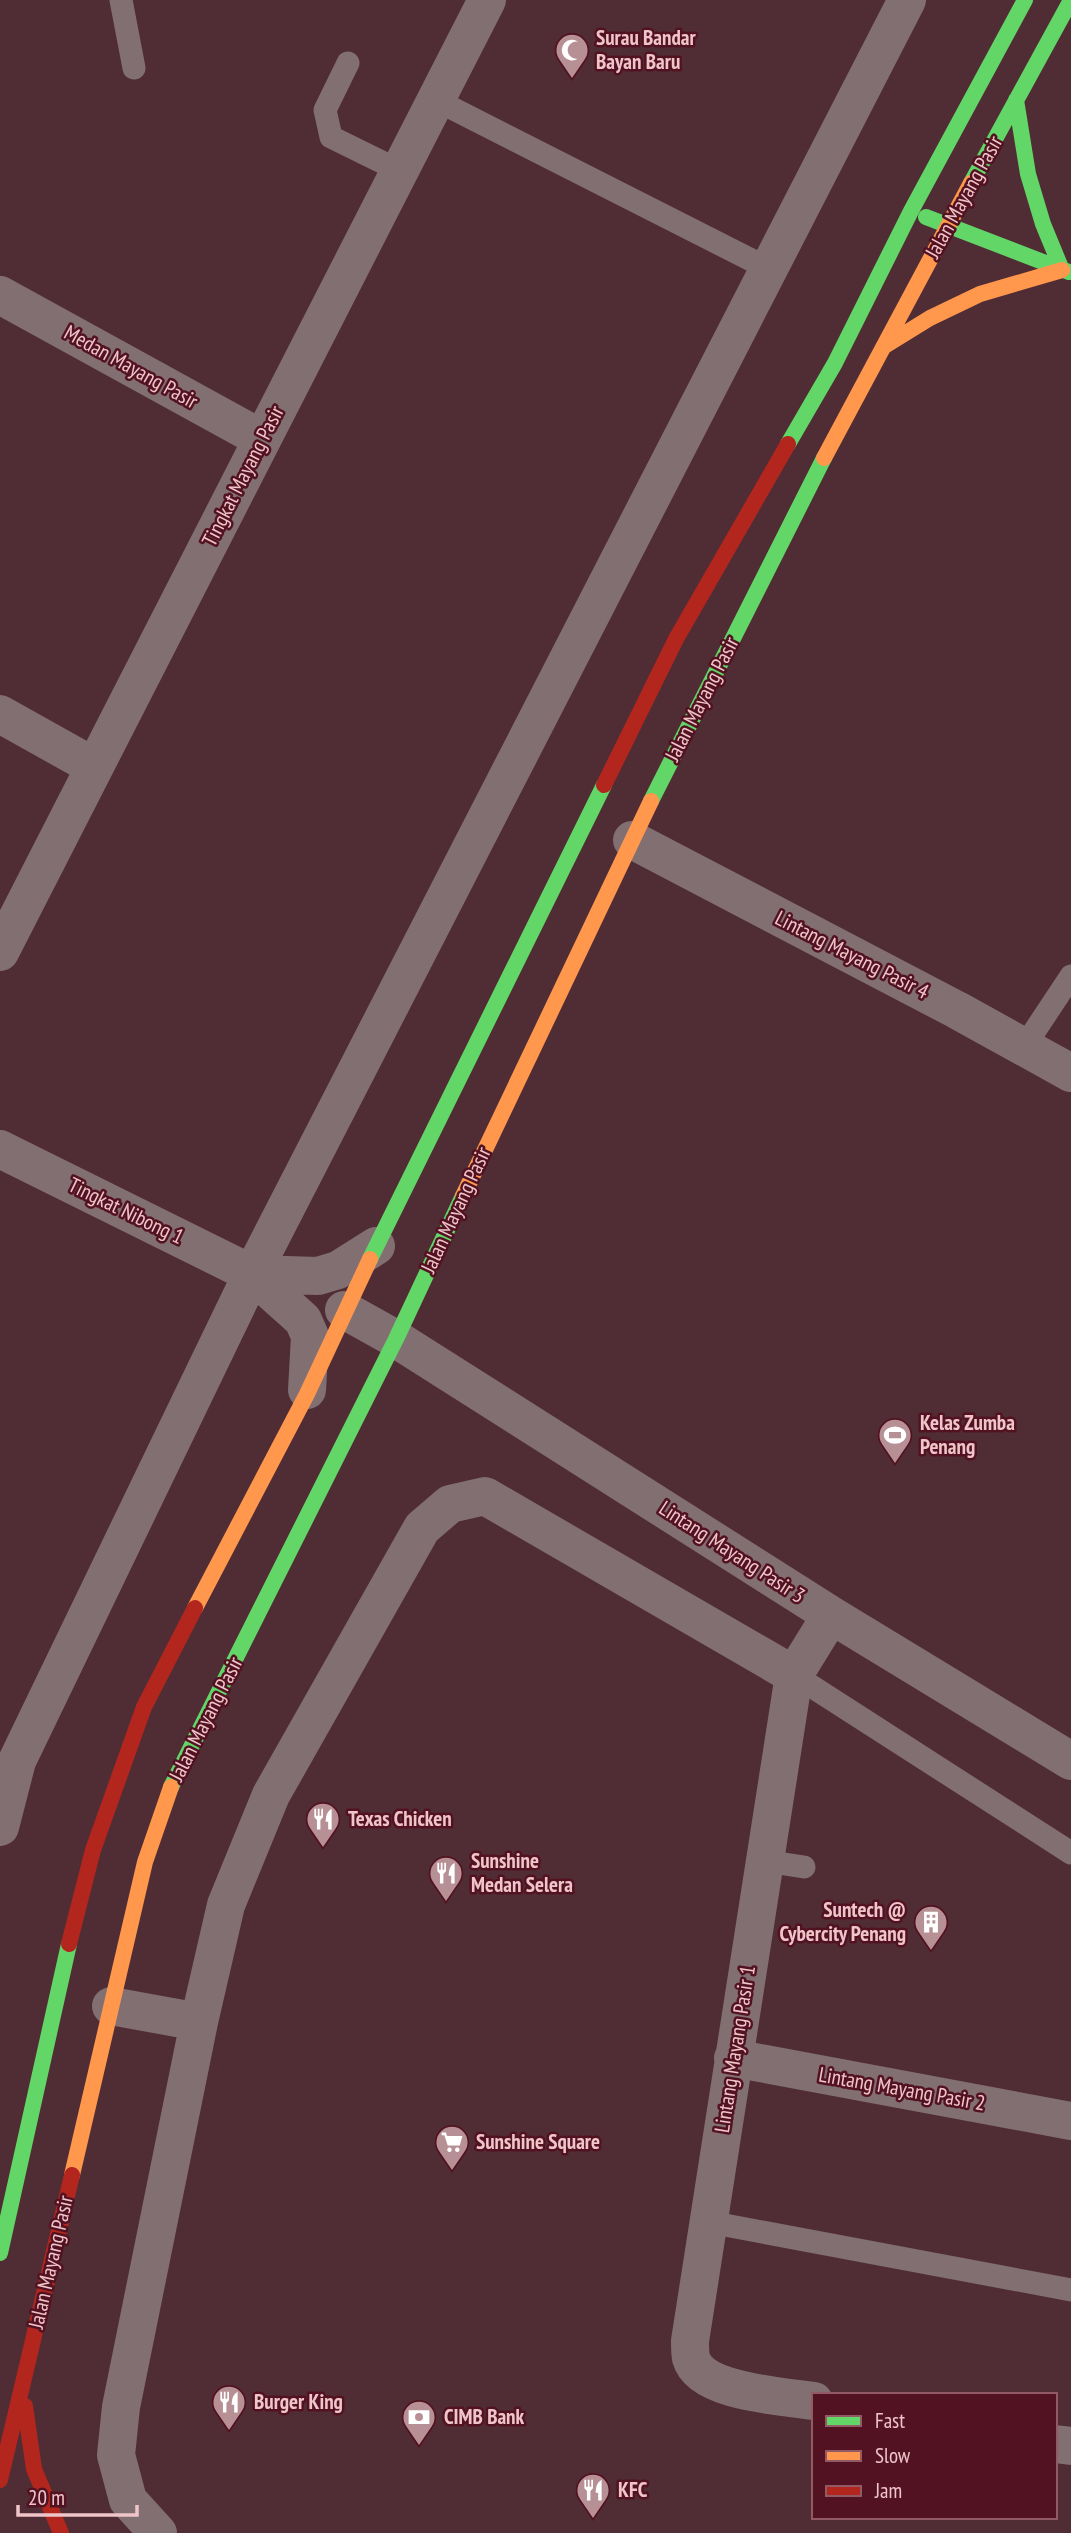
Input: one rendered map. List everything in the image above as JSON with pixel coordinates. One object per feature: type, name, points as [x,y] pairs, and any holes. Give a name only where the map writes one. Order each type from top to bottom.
[{"type":"street","name":"Tingkat Mayang Pasir","points":[[0,952],[487,0]]},
{"type":"street","points":[[0,1827],[17,1761],[252,1274],[907,0]]},
{"type":"street","name":"Jalan Mayang Pasir","points":[[0,2253],[57,1993],[93,1850],[144,1707],[307,1394],[344,1310],[676,639],[835,363],[911,211],[1025,0]]},
{"type":"street","name":"Jalan Mayang Pasir","points":[[0,2480],[145,1862],[174,1780],[396,1339],[700,701],[881,348],[1071,0]]},
{"type":"street","points":[[1016,100],[1028,174],[1043,224],[1067,272]]},
{"type":"street","points":[[911,211],[1067,272]]},
{"type":"street","points":[[881,348],[930,318],[980,294],[1067,272]]},
{"type":"street","name":"Medan Mayang Pasir","points":[[0,295],[262,439]]},
{"type":"street","points":[[0,714],[93,766]]},
{"type":"street","name":"Lintang Mayang Pasir 4","points":[[632,840],[1071,1073]]},
{"type":"street","name":"Tingkat Nibong 1","points":[[0,1149],[252,1274]]},
{"type":"street","points":[[252,1274],[318,1276],[338,1270],[376,1246]]},
{"type":"street","points":[[252,1274],[303,1320],[310,1336],[307,1394]]},
{"type":"street","name":"Lintang Mayang Pasir 3","points":[[344,1310],[396,1339],[831,1615],[1071,1761]]},
{"type":"street","points":[[158,2533],[128,2500],[116,2455],[121,2407],[199,2022],[226,1905],[271,1795],[422,1528],[450,1504],[485,1496],[794,1675]]},
{"type":"street","name":"Lintang Mayang Pasir 1","points":[[812,2401],[723,2386],[708,2379],[697,2370],[691,2358],[690,2342],[794,1675],[831,1615]]},
{"type":"street","points":[[111,2006],[199,2022]]},
{"type":"street","name":"Lintang Mayang Pasir 2","points":[[733,2058],[1071,2121]]},
{"type":"street","points":[[22,2387],[34,2469],[61,2533]]},
{"type":"lane","points":[[121,0],[134,68]]},
{"type":"lane","points":[[348,63],[324,110],[331,137],[400,170]]},
{"type":"lane","points":[[436,100],[767,268]]},
{"type":"lane","points":[[1024,1047],[1071,976]]},
{"type":"lane","points":[[794,1675],[1071,1853]]},
{"type":"lane","points":[[765,1861],[804,1867]]},
{"type":"lane","points":[[709,2222],[1071,2290]]},
{"type":"traffic: fast","points":[[788,444],[835,363],[911,211],[1025,0]]},
{"type":"traffic: fast","points":[[971,183],[1071,0]]},
{"type":"traffic: fast","points":[[1016,100],[1028,174],[1043,224],[1062,270]]},
{"type":"traffic: fast","points":[[926,217],[1069,272]]},
{"type":"traffic: fast","points":[[651,801],[824,458]]},
{"type":"traffic: fast","points":[[370,1259],[604,785]]},
{"type":"traffic: fast","points":[[171,1787],[396,1339],[463,1196]]},
{"type":"traffic: fast","points":[[0,2253],[69,1944]]},
{"type":"traffic: slow","points":[[824,458],[971,183]]},
{"type":"traffic: slow","points":[[883,347],[930,318],[980,294],[1062,270]]},
{"type":"traffic: slow","points":[[463,1196],[651,801]]},
{"type":"traffic: slow","points":[[195,1608],[307,1394],[370,1259]]},
{"type":"traffic: slow","points":[[72,2175],[145,1862],[171,1787]]},
{"type":"traffic: jam","points":[[604,785],[676,639],[788,444]]},
{"type":"traffic: jam","points":[[69,1944],[93,1850],[144,1707],[195,1608]]},
{"type":"traffic: jam","points":[[0,2480],[72,2175]]},
{"type":"traffic: jam","points":[[25,2406],[34,2469],[61,2533]]},
{"type":"place","name":"Surau Bandar Bayan Baru","points":[[572,80]]},
{"type":"place","name":"Kelas Zumba Penang","points":[[895,1465]]},
{"type":"place","name":"Texas Chicken","points":[[323,1849]]},
{"type":"place","name":"Sunshine Medan Selera","points":[[446,1903]]},
{"type":"place","name":"Suntech @ Cybercity Penang","points":[[931,1952]]},
{"type":"place","name":"Sunshine Square","points":[[452,2172]]},
{"type":"place","name":"Burger King","points":[[229,2432]]},
{"type":"place","name":"CIMB Bank","points":[[419,2447]]},
{"type":"place","name":"KFC","points":[[593,2520]]}]
